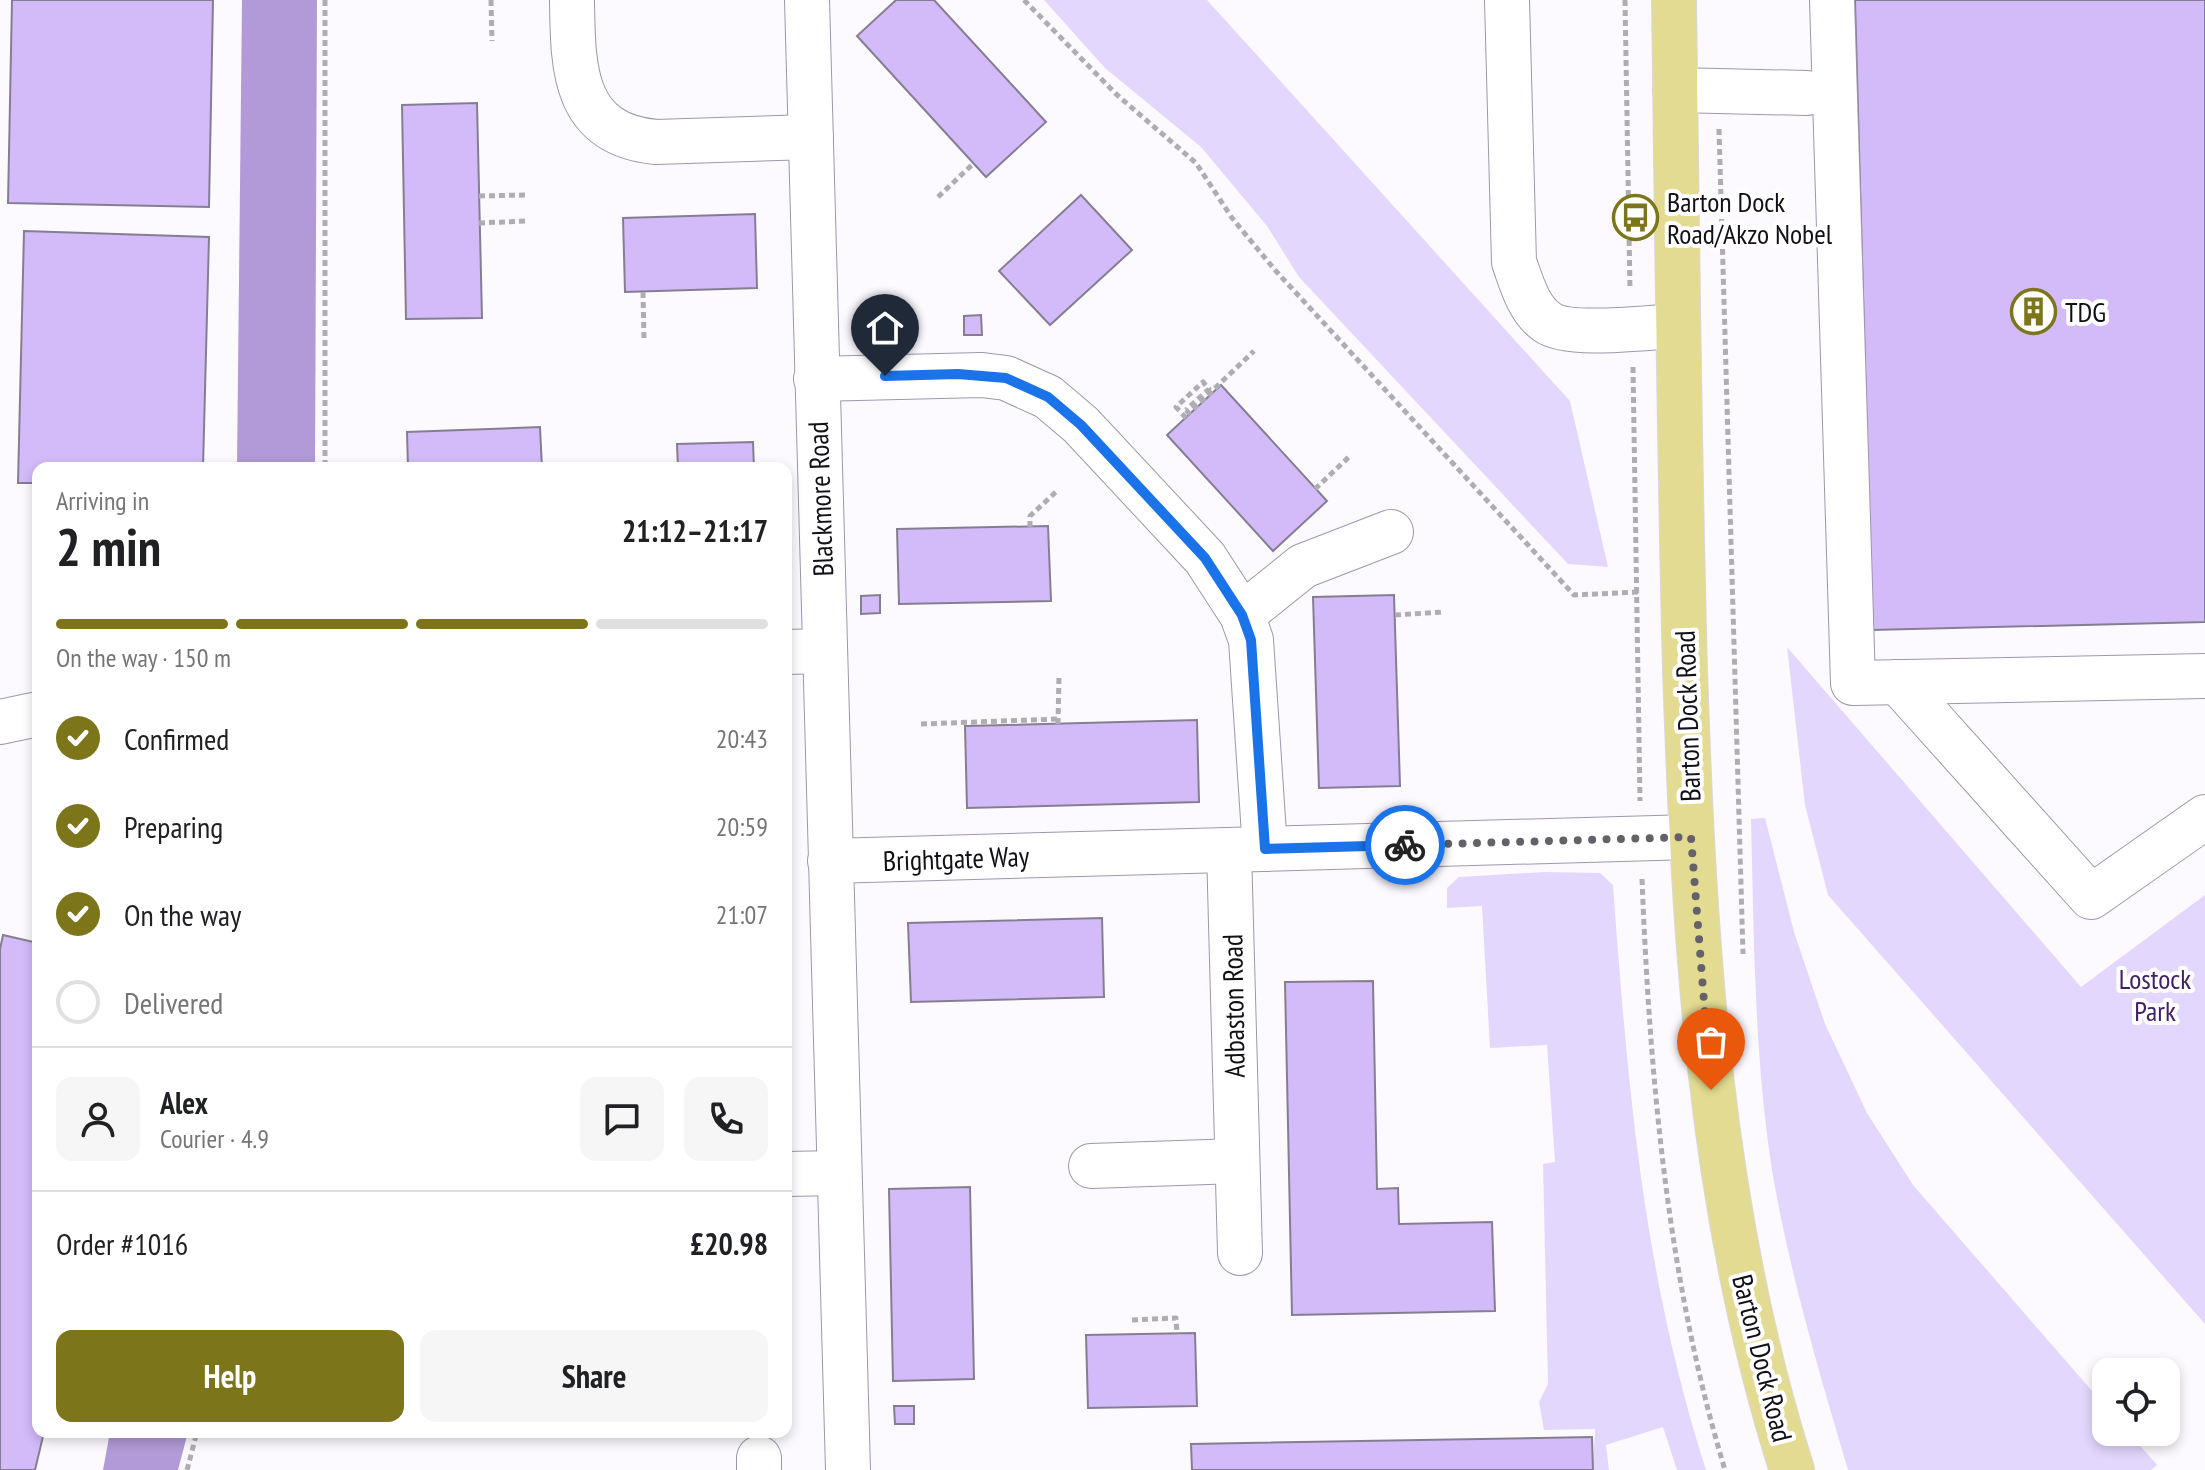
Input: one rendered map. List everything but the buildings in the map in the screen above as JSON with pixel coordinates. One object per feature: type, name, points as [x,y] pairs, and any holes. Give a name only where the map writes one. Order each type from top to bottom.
[{"type":"main road","name":"Barton Dock Road","points":[[1674,0],[1683,588],[1691,837],[1704,1027],[1718,1153],[1742,1280],[1792,1470]]},
{"type":"street","points":[[572,0],[575,73],[580,92],[607,127],[639,141],[656,142],[811,137]]},
{"type":"street","name":"Blackmore Road","points":[[807,0],[816,379],[805,652],[830,861]]},
{"type":"street","points":[[1507,0],[1514,262],[1528,300],[1547,323],[1576,330],[1678,326]]},
{"type":"street","points":[[1832,0],[1853,683],[2205,676]]},
{"type":"street","points":[[1675,90],[1807,93]]},
{"type":"street","name":"Adbaston Road","points":[[816,379],[982,375],[1006,378],[1048,397],[1081,425],[1205,558],[1242,615],[1251,640],[1254,669],[1237,1161],[1240,1253]]},
{"type":"street","points":[[1242,615],[1303,566],[1391,532]]},
{"type":"street","points":[[1898,682],[2091,897],[2205,817]]},
{"type":"street","points":[[0,722],[32,715]]},
{"type":"street","name":"Brightgate Way","points":[[830,861],[1691,837]]},
{"type":"street","points":[[830,861],[848,1470]]},
{"type":"street","points":[[1091,1166],[1237,1161]]},
{"type":"street","points":[[792,1174],[839,1173]]},
{"type":"path","points":[[325,0],[325,462]]},
{"type":"path","points":[[491,0],[492,41]]},
{"type":"path","points":[[1024,0],[1116,94],[1196,163],[1232,218],[1275,270],[1574,595],[1683,588]]},
{"type":"path","points":[[1625,0],[1631,299]]},
{"type":"path","points":[[1718,91],[1741,776],[1743,961]]},
{"type":"path","points":[[938,197],[974,163]]},
{"type":"path","points":[[479,196],[526,195]]},
{"type":"path","points":[[479,223],[527,221]]},
{"type":"path","points":[[643,292],[644,339]]},
{"type":"path","points":[[1186,418],[1176,407],[1203,382],[1209,389],[1186,410],[1189,413],[1254,351]]},
{"type":"path","points":[[1633,364],[1639,785]]},
{"type":"path","points":[[1315,489],[1350,456]]},
{"type":"path","points":[[1030,527],[1030,516],[1058,490]]},
{"type":"path","points":[[1395,615],[1443,612]]},
{"type":"path","points":[[921,724],[1058,721],[1059,675]]},
{"type":"path","points":[[1642,891],[1655,1093],[1668,1202],[1686,1324],[1725,1470]]},
{"type":"path","points":[[1132,1320],[1176,1318],[1177,1334]]},
{"type":"path","points":[[187,1470],[195,1438]]},
{"type":"green space","points":[[1044,0],[1207,0],[1570,401],[1608,567],[1568,564],[1299,277],[1267,226],[1201,147],[1105,68]]},
{"type":"green space","name":"Lostock Park","points":[[1787,647],[2081,987],[2205,895],[2205,1324],[1828,895],[1805,805]]},
{"type":"green space","points":[[1765,818],[1794,932],[1825,1024],[1867,1113],[1913,1185],[2092,1391],[2092,1446],[2140,1446],[2157,1465],[2151,1470],[1848,1470],[1796,1283],[1772,1170],[1756,995],[1751,819]]},
{"type":"green space","points":[[1544,872],[1600,873],[1613,885],[1632,1108],[1653,1252],[1667,1324],[1706,1470],[1677,1470],[1663,1427],[1606,1445],[1609,1470],[1593,1470],[1595,1429],[1544,1430],[1539,1402],[1548,1384],[1543,1164],[1555,1162],[1547,1045],[1490,1048],[1482,906],[1447,908],[1447,888],[1459,877]]},
{"type":"shaded area","points":[[242,0],[317,0],[315,462],[237,462]]},
{"type":"shaded area","points":[[109,1438],[186,1438],[178,1470],[103,1470]]},
{"type":"way so far","points":[[1405,845],[1691,837],[1711,1090]]},
{"type":"place","name":"Barton Dock Road/Akzo Nobel","points":[[1636,217]]},
{"type":"place","name":"TDG","points":[[2034,311]]},
{"type":"route","points":[[885,376],[958,374],[1006,378],[1048,397],[1081,425],[1205,558],[1223,581],[1242,615],[1251,640],[1265,849],[1405,845]]}]
